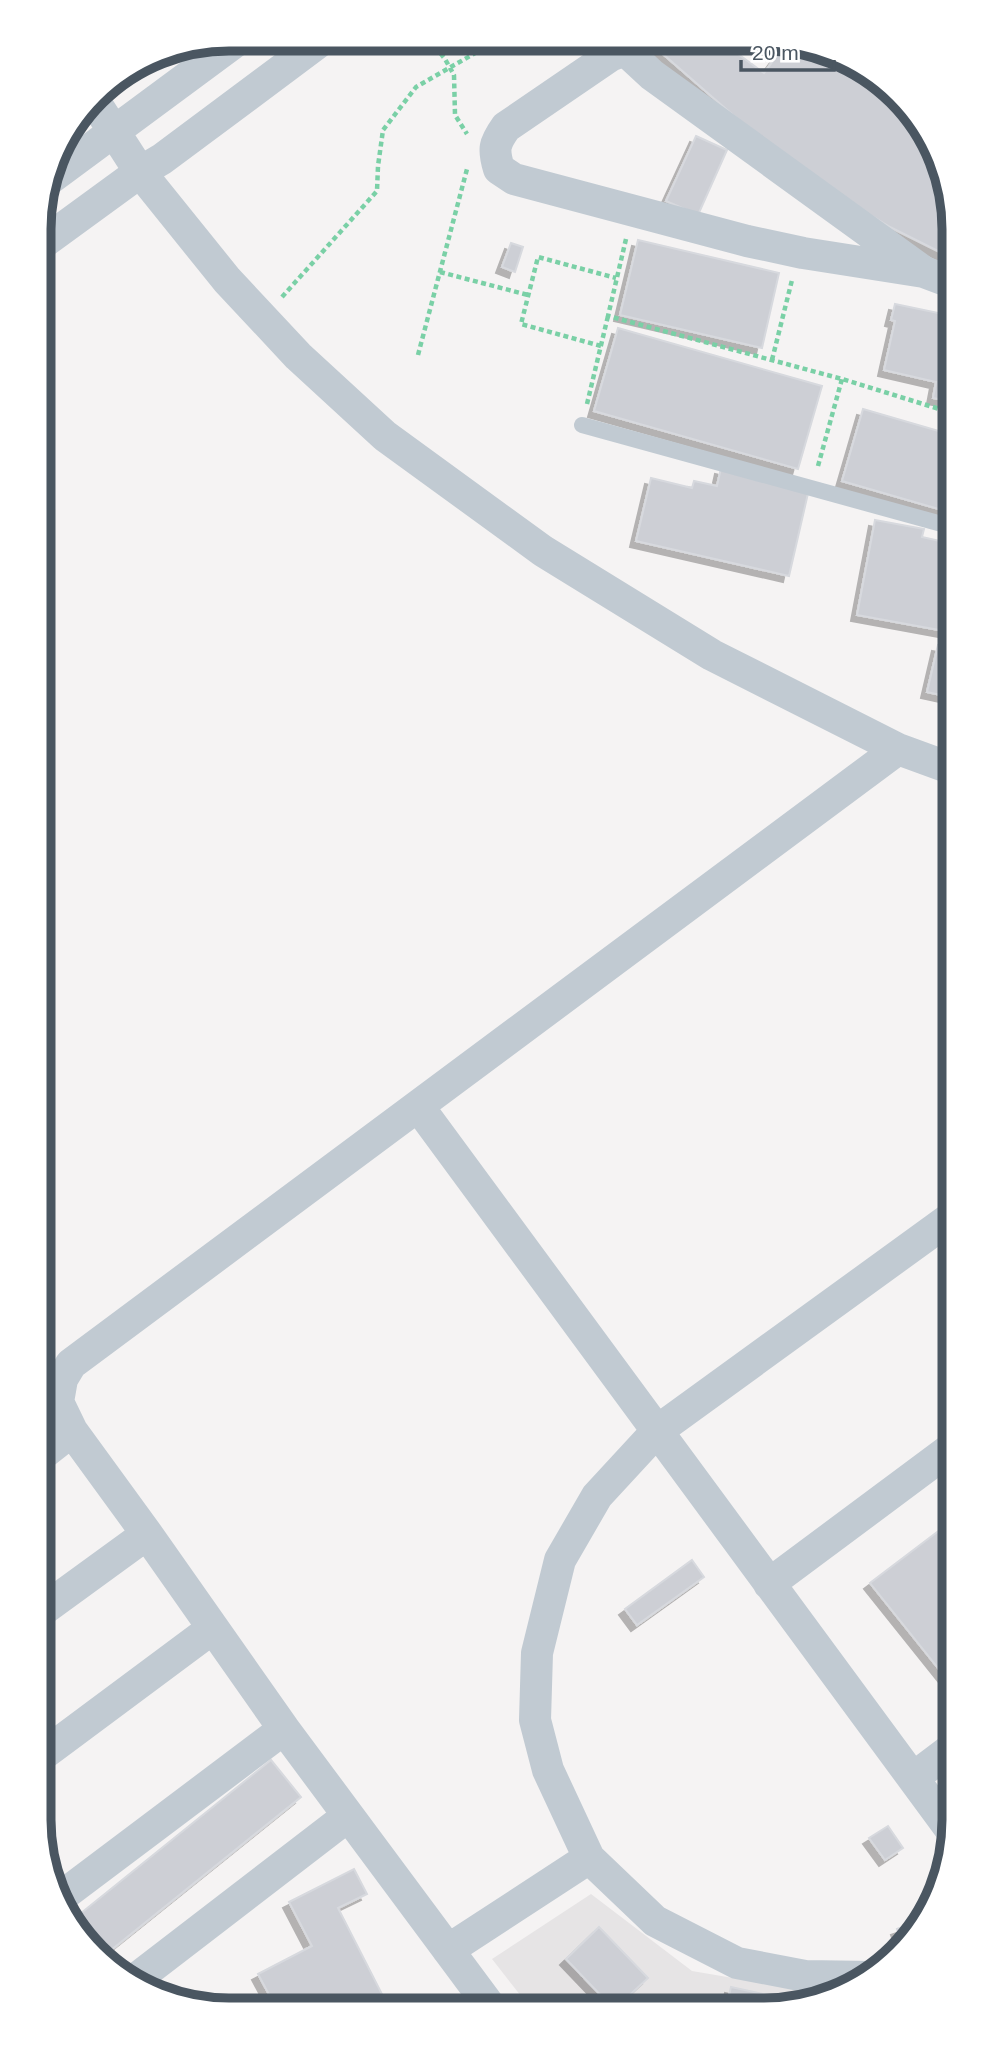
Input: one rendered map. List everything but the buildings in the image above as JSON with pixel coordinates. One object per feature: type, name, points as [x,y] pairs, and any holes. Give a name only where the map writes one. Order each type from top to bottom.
[{"type":"street","points":[[61,171],[222,51]]},
{"type":"street","points":[[51,238],[307,51]]},
{"type":"street","points":[[622,51],[610,56],[506,127],[496,141],[484,149],[499,169],[514,179],[747,241],[936,276]]},
{"type":"street","points":[[626,51],[652,75],[936,276]]},
{"type":"street","points":[[99,108],[140,172],[227,280],[298,356],[386,436],[543,551],[712,655],[898,749],[941,766]]},
{"type":"street","points":[[483,1998],[284,1729],[72,1431],[58,1402],[62,1380],[71,1364],[898,749]]},
{"type":"street","points":[[418,1106],[942,1818]]},
{"type":"street","points":[[847,1977],[806,1976],[737,1963],[655,1921],[589,1858],[548,1770],[535,1720],[537,1653],[560,1559],[597,1496],[657,1431],[942,1224]]},
{"type":"street","points":[[51,1448],[72,1431]]},
{"type":"street","points":[[769,1584],[942,1455]]},
{"type":"street","points":[[51,1604],[147,1534]]},
{"type":"street","points":[[51,1749],[213,1628]]},
{"type":"street","points":[[66,1893],[284,1729]]},
{"type":"street","points":[[913,1779],[942,1756]]},
{"type":"street","points":[[141,1975],[348,1816]]},
{"type":"street","points":[[448,1950],[589,1858]]},
{"type":"lane","points":[[582,425],[942,524]]},
{"type":"path","points":[[418,355],[440,272],[484,149],[455,115],[454,75],[438,51]]},
{"type":"path","points":[[263,318],[377,191],[383,130],[416,87],[478,51]]},
{"type":"path","points":[[582,425],[634,211]]},
{"type":"path","points":[[772,360],[798,252]]},
{"type":"path","points":[[601,346],[521,324],[538,257],[616,278]]},
{"type":"path","points":[[440,272],[528,295]]},
{"type":"path","points":[[608,316],[842,379],[942,410]]},
{"type":"path","points":[[812,488],[842,379]]},
{"type":"shaded area","points":[[591,1894],[692,1971],[812,1991],[787,1997],[764,1998],[523,1998],[492,1959]]}]
